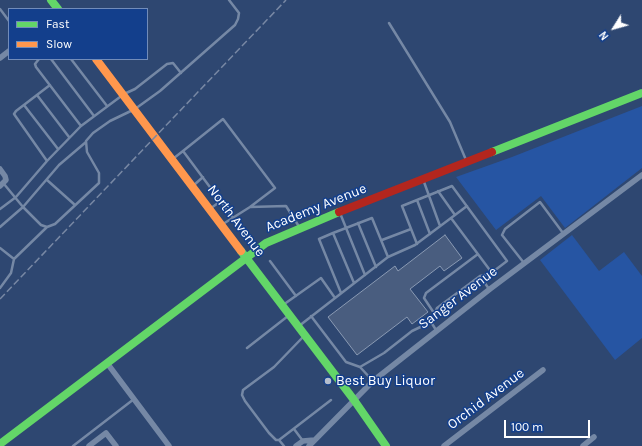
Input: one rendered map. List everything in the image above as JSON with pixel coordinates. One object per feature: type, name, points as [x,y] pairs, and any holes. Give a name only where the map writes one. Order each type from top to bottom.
[{"type":"main road","points":[[51,0],[57,8]]},
{"type":"main road","name":"North Avenue","points":[[97,60],[173,158],[354,400],[386,446]]},
{"type":"main road","name":"Academy Avenue","points":[[0,444],[246,256],[266,243],[299,228],[642,92]]},
{"type":"street","points":[[0,58],[8,52]]},
{"type":"street","points":[[0,169],[5,176],[3,183]]},
{"type":"street","name":"Sanger Avenue","points":[[309,446],[373,381],[436,330],[642,176]]},
{"type":"street","points":[[106,363],[167,445]]},
{"type":"street","name":"Orchid Avenue","points":[[444,446],[543,370]]},
{"type":"street","points":[[89,446],[106,433],[116,446]]},
{"type":"street","points":[[583,446],[594,437]]},
{"type":"street","points":[[296,446],[304,441],[314,440]]},
{"type":"lane","points":[[0,227],[23,207],[59,165],[93,133],[110,121],[135,109],[160,91],[235,25],[239,13],[229,0]]},
{"type":"lane","points":[[0,9],[8,20]]},
{"type":"lane","points":[[389,23],[450,122],[467,162]]},
{"type":"lane","points":[[38,60],[35,64],[36,67],[81,126]]},
{"type":"lane","points":[[52,60],[94,116]]},
{"type":"lane","points":[[72,60],[107,106]]},
{"type":"lane","points":[[0,209],[16,197],[47,161],[81,126],[107,106],[124,94],[135,89],[170,63],[174,63],[181,73]]},
{"type":"lane","points":[[47,161],[15,118],[16,111],[50,85]]},
{"type":"lane","points":[[37,95],[69,138]]},
{"type":"lane","points":[[24,105],[58,149]]},
{"type":"lane","points":[[173,158],[223,119],[275,188],[223,225]]},
{"type":"lane","points":[[0,288],[8,279],[14,260],[47,227],[54,224],[99,183],[100,178],[87,152],[86,141]]},
{"type":"lane","points":[[183,151],[233,218]]},
{"type":"lane","points":[[193,185],[203,177]]},
{"type":"lane","points":[[423,179],[440,226]]},
{"type":"lane","points":[[47,180],[75,205]]},
{"type":"lane","points":[[3,183],[23,207],[42,225],[47,227]]},
{"type":"lane","points":[[360,367],[384,353],[412,331],[430,322],[437,308],[480,276],[492,273],[506,262],[506,259],[452,186],[402,206],[417,244]]},
{"type":"lane","points":[[438,192],[455,215]]},
{"type":"lane","points":[[417,200],[430,234]]},
{"type":"lane","points":[[210,208],[220,201]]},
{"type":"lane","points":[[524,264],[502,232],[540,202],[564,234]]},
{"type":"lane","points":[[250,207],[286,206],[299,228]]},
{"type":"lane","points":[[298,326],[388,257],[417,244],[467,206]]},
{"type":"lane","points":[[340,212],[365,275]]},
{"type":"lane","points":[[341,293],[319,241],[321,238],[372,218],[388,257]]},
{"type":"lane","points":[[451,218],[492,273]]},
{"type":"lane","points":[[358,223],[376,267]]},
{"type":"lane","points":[[382,240],[411,229]]},
{"type":"lane","points":[[333,234],[354,283]]},
{"type":"lane","points":[[0,248],[14,260]]},
{"type":"lane","points":[[434,313],[424,298],[426,293],[478,254]]},
{"type":"lane","points":[[270,261],[296,296]]},
{"type":"lane","points":[[480,276],[490,289]]},
{"type":"lane","points":[[283,306],[321,278],[334,298]]},
{"type":"lane","points":[[247,348],[290,315]]},
{"type":"lane","points":[[311,316],[346,362],[360,367],[373,381]]},
{"type":"lane","points":[[430,322],[436,330]]},
{"type":"lane","points":[[284,446],[279,440],[276,440],[264,426],[242,395],[242,390],[274,367],[305,335]]},
{"type":"lane","points":[[73,446],[134,399]]},
{"type":"lane","points":[[279,440],[331,400]]},
{"type":"lane","points":[[294,429],[304,441]]},
{"type":"shaded area","points":[[642,106],[642,168],[565,228],[541,196],[496,230],[456,177],[512,157]]},
{"type":"shaded area","points":[[572,235],[599,271],[624,252],[642,276],[642,338],[615,360],[540,260]]},
{"type":"building","points":[[445,235],[462,258],[444,271],[440,266],[410,289],[428,312],[412,324],[407,317],[357,355],[328,317],[395,266],[398,271]]},
{"type":"railway","points":[[0,299],[286,0]]},
{"type":"traffic: fast","points":[[51,0],[57,8]]},
{"type":"traffic: fast","points":[[492,152],[642,93]]},
{"type":"traffic: fast","points":[[0,444],[266,243],[339,212]]},
{"type":"traffic: fast","points":[[241,251],[354,400],[386,446]]},
{"type":"traffic: slow","points":[[97,60],[241,251]]},
{"type":"traffic: jam","points":[[339,212],[492,152]]},
{"type":"place","name":"Best Buy Liquor","points":[[328,381]]}]
